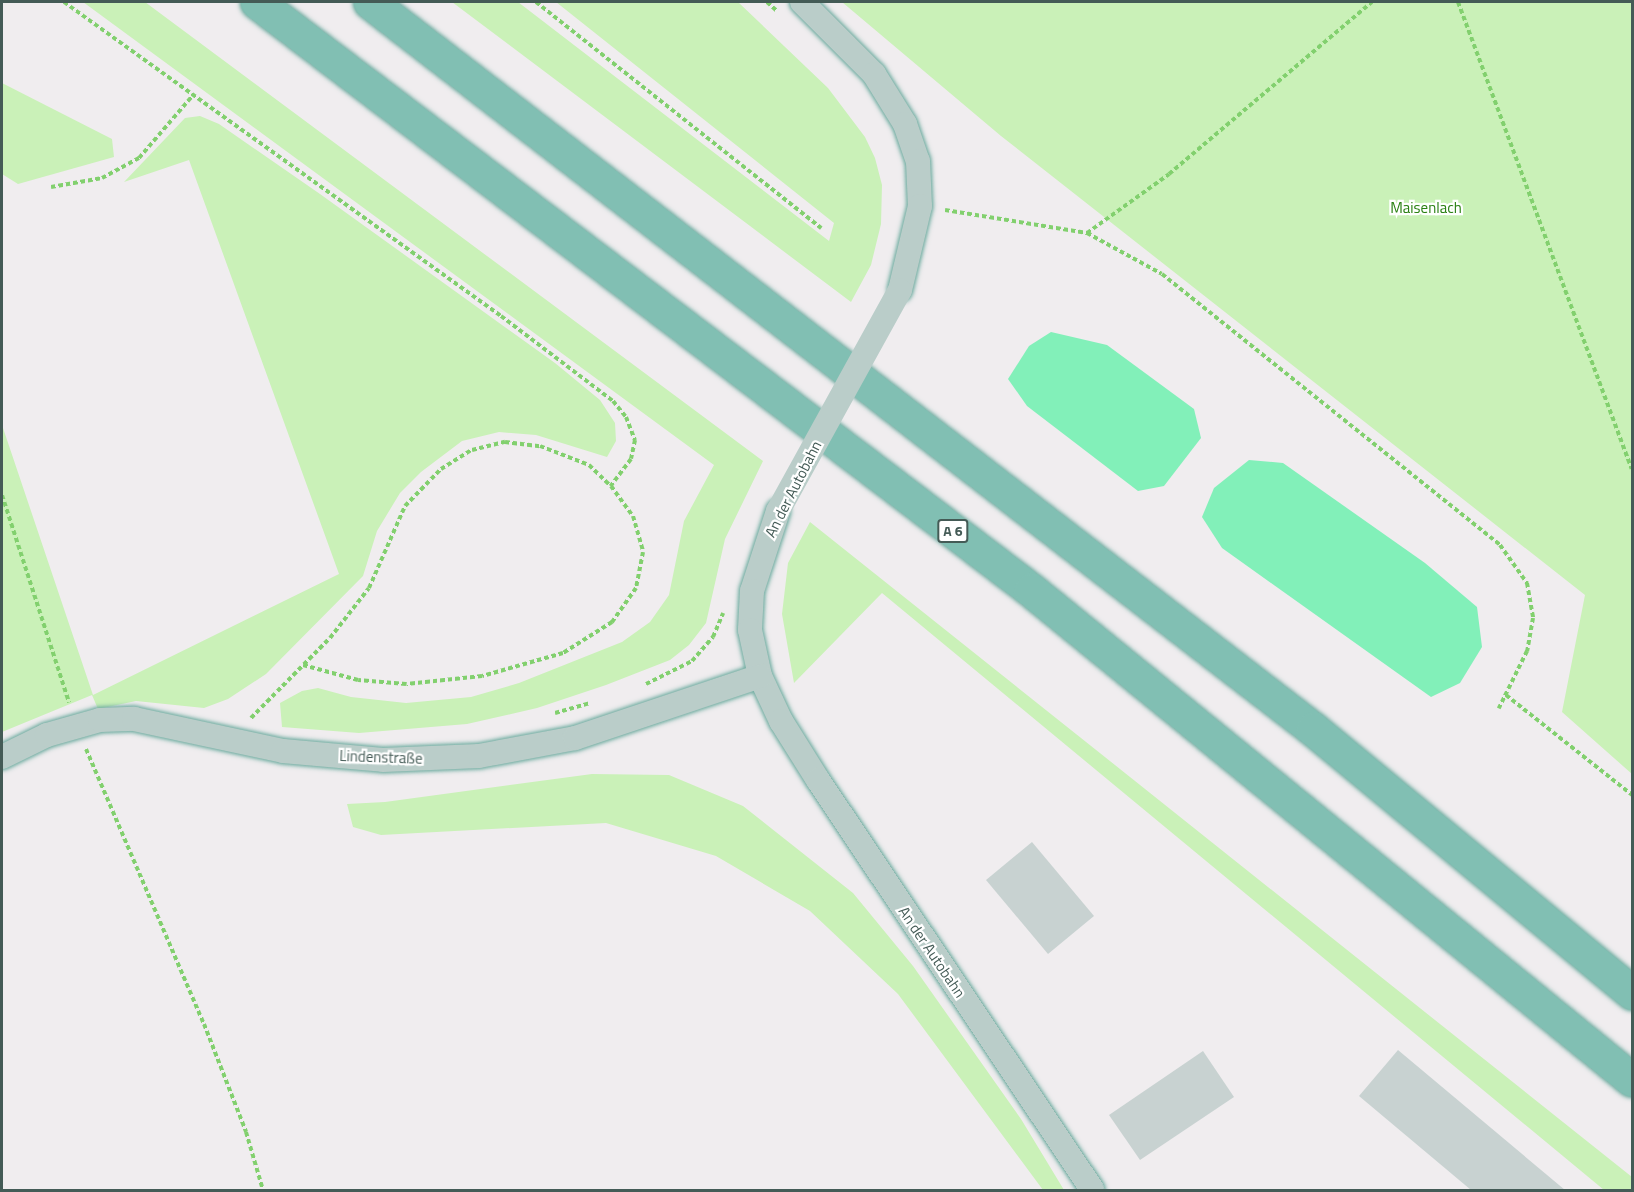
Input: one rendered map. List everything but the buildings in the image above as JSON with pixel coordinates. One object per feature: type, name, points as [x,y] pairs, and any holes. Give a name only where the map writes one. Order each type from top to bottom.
[{"type":"highway","name":"A 6","points":[[257,2],[1031,590],[1632,1080]]},
{"type":"highway","points":[[370,2],[1313,729],[1632,993]]},
{"type":"street","name":"An der Autobahn","points":[[802,2],[874,74],[904,124],[918,161],[920,206],[900,290],[778,511],[752,591],[750,630],[760,676],[781,721],[818,780],[1092,1191]]},
{"type":"street","name":"Lindenstraße","points":[[2,757],[47,735],[100,720],[134,719],[228,742],[383,760],[479,756],[574,738],[694,701],[760,676]]},
{"type":"path","points":[[64,2],[501,316],[613,401],[626,417],[635,440],[631,459],[611,486]]},
{"type":"path","points":[[536,2],[821,228]]},
{"type":"path","points":[[767,2],[785,18]]},
{"type":"path","points":[[1088,233],[1168,174],[1372,2]]},
{"type":"path","points":[[1458,2],[1632,469]]},
{"type":"path","points":[[51,187],[102,178],[139,158],[194,94]]},
{"type":"path","points":[[920,206],[1088,233],[1162,274],[1500,545],[1527,583],[1533,618],[1527,651],[1499,708]]},
{"type":"path","points":[[228,742],[303,665],[369,588],[405,506],[441,469],[472,450],[505,442],[540,446],[589,465],[611,486],[633,516],[643,552],[636,588],[612,622],[562,653],[482,676],[406,684],[358,680],[303,665]]},
{"type":"path","points":[[2,495],[77,728],[196,1002],[246,1132],[263,1191]]},
{"type":"path","points":[[639,687],[692,662],[713,637],[725,609]]},
{"type":"path","points":[[1506,695],[1632,795]]},
{"type":"path","points":[[547,715],[597,701]]},
{"type":"green space","points":[[83,2],[145,2],[763,461],[725,539],[706,623],[689,645],[670,660],[606,685],[537,708],[467,724],[359,733],[282,727],[280,703],[302,691],[318,688],[351,697],[406,703],[471,697],[519,683],[622,642],[650,622],[669,595],[684,521],[714,465]]},
{"type":"green space","points":[[452,2],[518,2],[829,241],[834,223],[556,2],[738,2],[828,88],[865,137],[875,158],[882,185],[881,224],[871,265],[851,302]]},
{"type":"green space","name":"Maisenlach","points":[[842,2],[1632,2],[1632,774],[1562,712],[1585,595],[1001,136]]},
{"type":"green space","points":[[2,83],[112,139],[114,157],[18,184],[2,174]]},
{"type":"green space","points":[[200,116],[219,124],[320,194],[555,363],[600,400],[615,423],[616,441],[607,457],[536,435],[499,432],[462,441],[421,472],[400,493],[377,531],[363,576],[266,674],[228,699],[204,708],[136,701],[98,709],[92,695],[2,732],[2,425],[93,695],[339,574],[189,160],[124,182],[185,118]]},
{"type":"green space","points":[[810,522],[1632,1177],[1632,1190],[1604,1190],[882,593],[794,683],[782,614],[788,563]]},
{"type":"green space","points":[[592,774],[669,775],[743,806],[853,893],[913,966],[1021,1119],[1064,1190],[1043,1190],[898,994],[810,911],[716,856],[606,823],[381,835],[353,827],[347,804],[385,802]]},
{"type":"shaded area","points":[[1051,332],[1107,345],[1194,409],[1201,438],[1164,486],[1138,491],[1027,406],[1008,379],[1029,346]]},
{"type":"shaded area","points":[[1249,460],[1283,463],[1425,563],[1477,607],[1482,647],[1460,683],[1431,697],[1222,548],[1202,517],[1214,488]]}]
